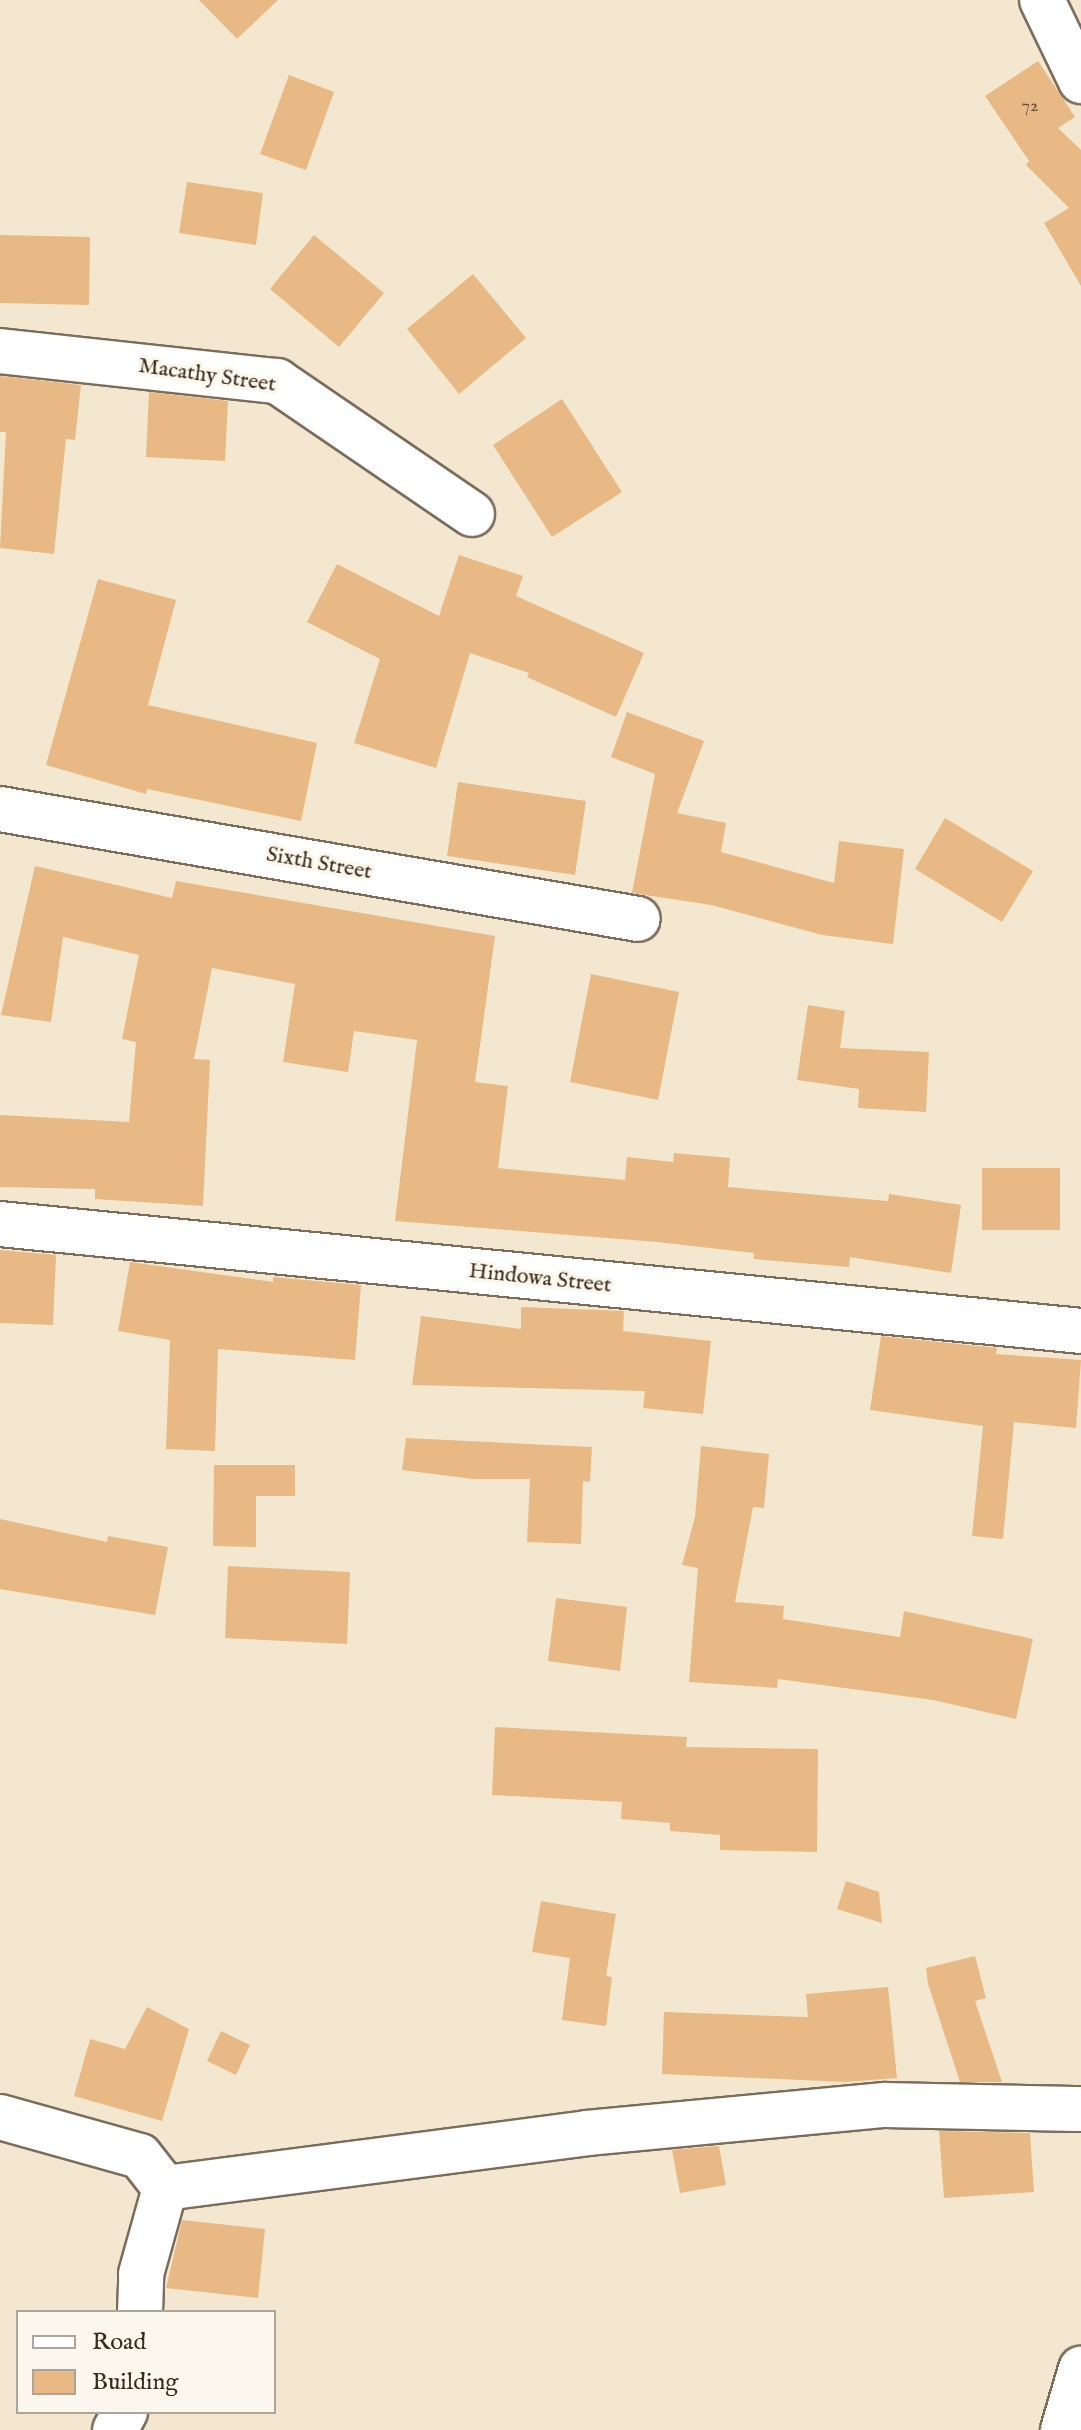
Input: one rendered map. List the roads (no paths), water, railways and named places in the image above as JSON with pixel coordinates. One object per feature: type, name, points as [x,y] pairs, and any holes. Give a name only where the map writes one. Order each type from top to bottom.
[{"type":"street","points":[[1042,0],[1081,81]]},
{"type":"street","name":"Macathy Street","points":[[0,351],[277,381],[472,514]]},
{"type":"street","name":"Sixth Street","points":[[0,809],[638,919]]},
{"type":"street","name":"Hindowa Street","points":[[0,1224],[1081,1331]]},
{"type":"street","points":[[165,2188],[587,2133],[885,2105],[1081,2109]]},
{"type":"street","points":[[0,2117],[140,2156],[165,2188]]},
{"type":"street","points":[[140,2310],[141,2274],[165,2188]]},
{"type":"street","points":[[1063,2430],[1081,2369]]}]
